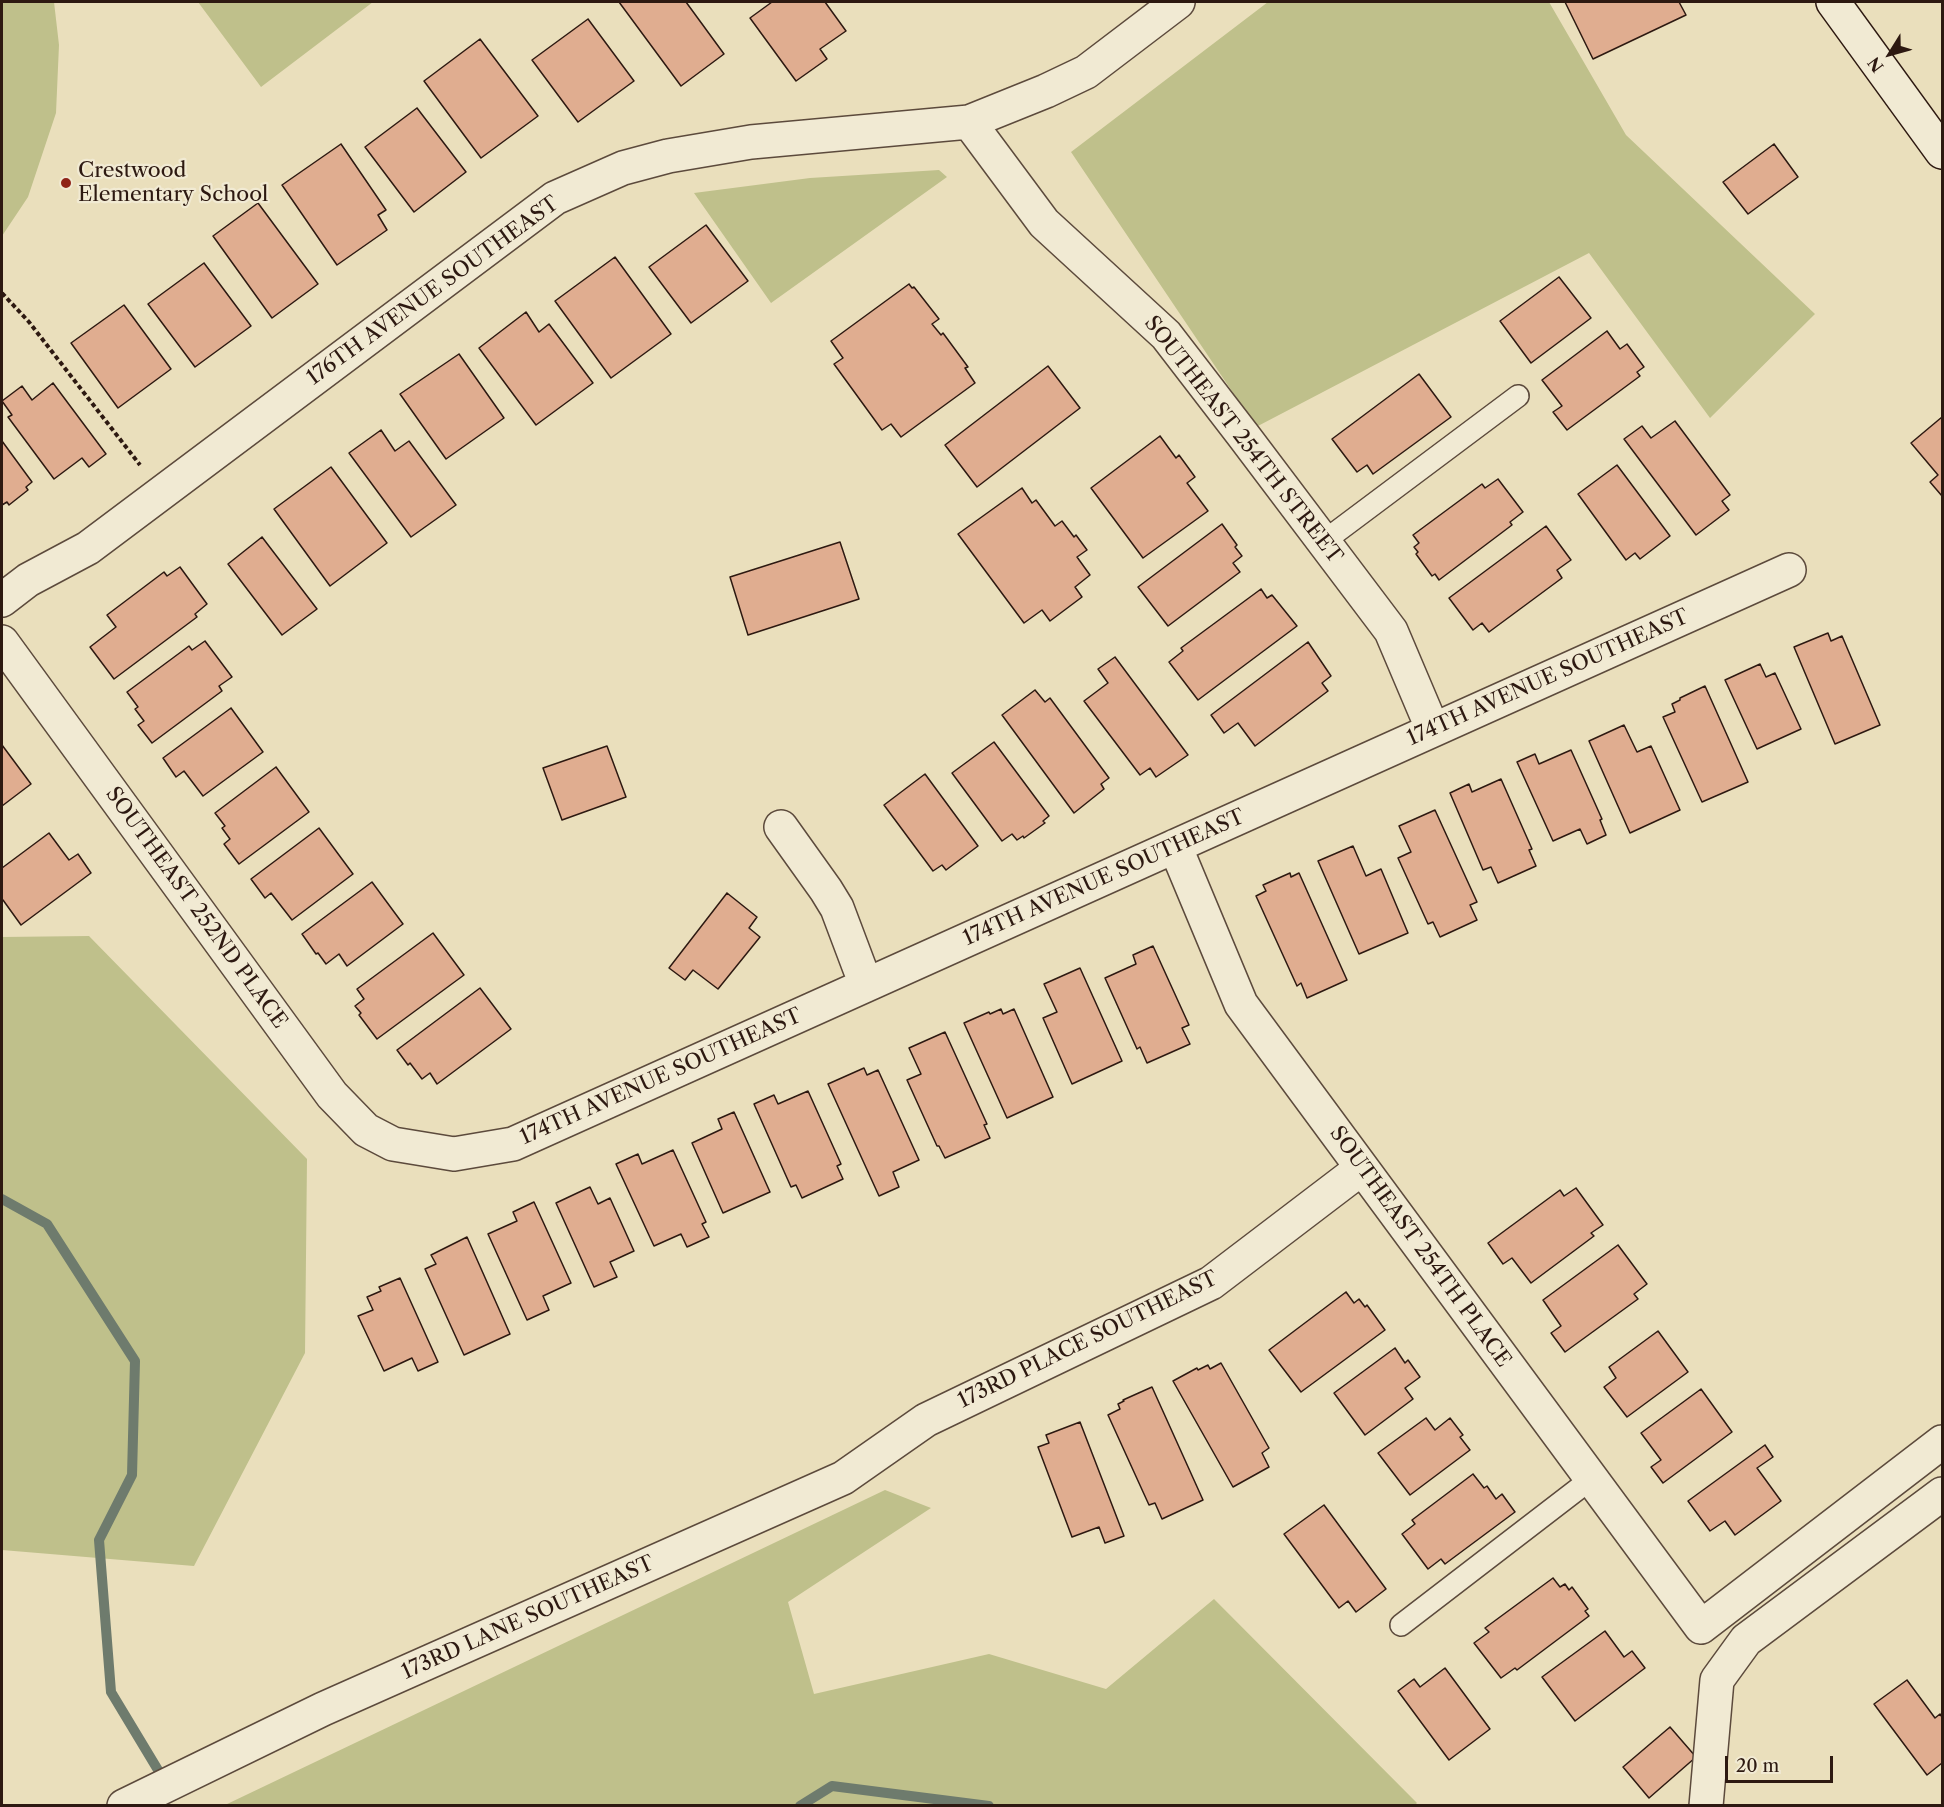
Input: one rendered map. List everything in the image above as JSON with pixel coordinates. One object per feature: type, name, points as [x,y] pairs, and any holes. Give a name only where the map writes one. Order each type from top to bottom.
[{"type":"street","name":"176TH AVENUE SOUTHEAST","points":[[2,600],[28,580],[88,548],[555,198],[623,168],[668,156],[751,142],[969,122],[1086,72],[1178,2]]},
{"type":"street","points":[[1833,2],[1942,152]]},
{"type":"street","name":"SOUTHEAST 254TH STREET","points":[[969,122],[1044,223],[1166,334],[1391,631],[1433,730]]},
{"type":"street","name":"174TH AVENUE SOUTHEAST","points":[[412,1147],[454,1154],[513,1144],[1790,570]]},
{"type":"street","name":"SOUTHEAST 252ND PLACE","points":[[2,642],[332,1095],[366,1130],[393,1144],[412,1147]]},
{"type":"street","points":[[781,827],[837,908],[866,985]]},
{"type":"street","name":"SOUTHEAST 254TH PLACE","points":[[1175,846],[1241,1004],[1701,1627],[1942,1442]]},
{"type":"street","name":"173RD PLACE SOUTHEAST","points":[[926,1420],[1211,1283],[1362,1168]]},
{"type":"street","name":"173RD LANE SOUTHEAST","points":[[124,1806],[323,1709],[843,1478],[926,1420]]},
{"type":"street","points":[[1706,1806],[1717,1680],[1746,1640],[1942,1494]]},
{"type":"lane","points":[[1323,542],[1518,396]]},
{"type":"lane","points":[[1401,1625],[1591,1479]]},
{"type":"path","points":[[2,293],[29,322],[162,492]]},
{"type":"green space","points":[[2,2],[54,2],[59,45],[56,113],[28,197],[2,236]]},
{"type":"green space","points":[[198,2],[373,2],[261,87]]},
{"type":"green space","points":[[1268,2],[1549,2],[1626,135],[1815,314],[1710,418],[1589,253],[1256,427],[1071,152]]},
{"type":"green space","points":[[939,170],[947,177],[771,303],[694,193],[810,178]]},
{"type":"green space","points":[[89,936],[307,1159],[305,1353],[194,1566],[2,1550],[2,937]]},
{"type":"green space","points":[[885,1490],[931,1508],[788,1602],[814,1694],[989,1654],[1106,1689],[1214,1599],[1417,1803],[1414,1806],[225,1805]]},
{"type":"building","points":[[619,2],[686,2],[724,54],[681,86]]},
{"type":"building","points":[[772,2],[825,2],[846,31],[820,49],[827,59],[796,81],[750,18]]},
{"type":"building","points":[[1565,2],[1679,2],[1686,15],[1593,59]]},
{"type":"building","points":[[588,19],[634,81],[578,122],[532,60]]},
{"type":"building","points":[[480,39],[538,116],[481,158],[424,81]]},
{"type":"building","points":[[417,108],[466,172],[414,212],[365,147]]},
{"type":"building","points":[[341,144],[386,210],[378,215],[387,230],[337,265],[282,185]]},
{"type":"building","points":[[1774,144],[1798,177],[1748,214],[1723,182]]},
{"type":"building","points":[[258,203],[318,284],[272,318],[213,236]]},
{"type":"building","points":[[706,225],[748,281],[691,323],[649,267]]},
{"type":"building","points":[[615,257],[671,334],[611,378],[555,301]]},
{"type":"building","points":[[204,263],[251,326],[195,367],[148,304]]},
{"type":"building","points":[[1559,277],[1591,318],[1531,363],[1500,321]]},
{"type":"building","points":[[909,284],[912,288],[914,287],[939,319],[932,324],[941,335],[943,333],[968,367],[965,368],[975,383],[901,437],[891,424],[882,430],[834,364],[843,358],[831,341]]},
{"type":"building","points":[[124,305],[171,369],[118,408],[71,343]]},
{"type":"building","points":[[526,312],[539,332],[549,324],[593,383],[536,425],[479,348]]},
{"type":"building","points":[[1607,331],[1620,349],[1627,344],[1644,367],[1637,372],[1640,376],[1567,430],[1553,412],[1562,406],[1542,380]]},
{"type":"building","points":[[459,354],[504,418],[446,459],[400,394]]},
{"type":"building","points":[[1048,366],[1080,408],[977,487],[945,445]]},
{"type":"building","points":[[1419,374],[1451,417],[1373,474],[1367,465],[1357,472],[1332,439]]},
{"type":"building","points":[[53,383],[106,454],[89,467],[82,458],[54,479],[8,417],[12,415],[2,401],[22,386],[32,400]]},
{"type":"building","points":[[1942,417],[1942,496],[1930,482],[1938,475],[1911,443]]},
{"type":"building","points":[[1675,421],[1730,495],[1722,501],[1729,510],[1696,535],[1624,439],[1642,426],[1651,438]]},
{"type":"building","points":[[381,430],[395,451],[409,441],[456,505],[411,537],[349,453]]},
{"type":"building","points":[[1160,436],[1176,458],[1179,455],[1195,477],[1187,483],[1208,511],[1143,558],[1091,488]]},
{"type":"building","points":[[2,441],[32,482],[26,487],[28,490],[9,505],[7,502],[2,505]]},
{"type":"building","points":[[1617,465],[1670,536],[1640,559],[1635,553],[1626,560],[1578,494]]},
{"type":"building","points":[[331,467],[387,543],[330,586],[274,509]]},
{"type":"building","points":[[1498,479],[1523,512],[1510,522],[1512,525],[1439,580],[1435,574],[1432,576],[1416,554],[1418,552],[1414,547],[1419,543],[1413,535],[1482,484],[1485,488]]},
{"type":"building","points":[[1022,488],[1032,503],[1036,500],[1055,526],[1062,521],[1087,550],[1077,557],[1090,575],[1075,587],[1082,597],[1050,621],[1042,610],[1024,623],[958,534]]},
{"type":"building","points":[[1222,524],[1242,556],[1233,563],[1240,572],[1168,626],[1138,587]]},
{"type":"building","points":[[1546,526],[1571,560],[1557,570],[1562,578],[1489,632],[1482,623],[1473,630],[1449,598]]},
{"type":"building","points":[[262,537],[317,609],[282,635],[228,564]]},
{"type":"building","points":[[840,542],[859,599],[748,635],[730,577]]},
{"type":"building","points":[[180,567],[207,604],[195,614],[197,617],[114,679],[90,647],[116,627],[107,615],[164,572],[167,576]]},
{"type":"building","points":[[1261,589],[1267,598],[1272,595],[1297,626],[1198,700],[1169,662],[1183,651],[1181,648]]},
{"type":"building","points":[[1828,633],[1831,641],[1842,636],[1880,725],[1835,744],[1794,647]]},
{"type":"building","points":[[205,641],[232,677],[219,686],[222,691],[152,743],[138,725],[144,721],[135,709],[138,707],[127,692],[189,646],[192,650]]},
{"type":"building","points":[[1308,642],[1331,676],[1322,683],[1328,691],[1255,746],[1238,723],[1224,733],[1211,715]]},
{"type":"building","points":[[1115,657],[1188,755],[1156,777],[1150,768],[1140,775],[1084,701],[1108,683],[1098,669]]},
{"type":"building","points":[[1760,664],[1766,677],[1775,673],[1801,729],[1757,749],[1725,680]]},
{"type":"building","points":[[1705,686],[1748,782],[1702,802],[1663,717],[1675,712],[1672,704],[1680,698]]},
{"type":"building","points":[[1035,690],[1045,702],[1050,698],[1109,778],[1101,784],[1104,789],[1074,813],[1002,715]]},
{"type":"building","points":[[231,708],[263,752],[203,796],[184,771],[176,777],[163,758]]},
{"type":"building","points":[[1624,725],[1637,752],[1651,746],[1680,810],[1630,833],[1589,741]]},
{"type":"building","points":[[994,742],[1049,816],[1043,821],[1045,823],[1024,838],[1023,836],[1017,840],[1012,834],[1002,841],[952,773]]},
{"type":"building","points":[[2,745],[31,784],[2,806]]},
{"type":"building","points":[[607,746],[626,797],[562,820],[543,768]]},
{"type":"building","points":[[1571,750],[1602,819],[1600,820],[1606,835],[1587,844],[1580,829],[1553,841],[1517,762],[1535,754],[1539,764]]},
{"type":"building","points":[[276,767],[309,812],[239,864],[224,844],[230,839],[222,828],[225,826],[215,813]]},
{"type":"building","points":[[925,774],[978,846],[946,870],[942,865],[933,871],[884,805]]},
{"type":"building","points":[[1501,779],[1532,849],[1529,850],[1536,866],[1498,883],[1491,867],[1483,870],[1450,793],[1469,784],[1472,792]]},
{"type":"building","points":[[1435,810],[1477,902],[1470,905],[1477,920],[1440,937],[1433,922],[1428,924],[1398,858],[1411,852],[1399,826]]},
{"type":"building","points":[[319,828],[353,874],[292,920],[271,893],[265,898],[251,879]]},
{"type":"building","points":[[49,833],[69,860],[78,854],[91,873],[21,925],[2,901],[2,868]]},
{"type":"building","points":[[1353,846],[1366,876],[1381,869],[1408,933],[1359,954],[1318,861]]},
{"type":"building","points":[[1290,873],[1291,877],[1299,873],[1347,980],[1307,998],[1301,983],[1297,986],[1256,896],[1266,891],[1263,885]]},
{"type":"building","points":[[372,882],[403,924],[347,966],[339,954],[326,964],[302,934]]},
{"type":"building","points":[[727,893],[757,917],[749,928],[760,937],[718,989],[693,970],[685,980],[669,968]]},
{"type":"building","points":[[433,933],[464,975],[377,1039],[355,1006],[364,999],[357,989]]},
{"type":"building","points":[[1153,946],[1189,1025],[1182,1028],[1190,1044],[1147,1063],[1140,1047],[1137,1049],[1105,978],[1136,964],[1133,955]]},
{"type":"building","points":[[1080,968],[1122,1061],[1072,1084],[1043,1018],[1057,1012],[1044,984]]},
{"type":"building","points":[[480,988],[511,1029],[437,1084],[430,1073],[422,1079],[397,1050]]},
{"type":"building","points":[[1001,1009],[1003,1014],[1014,1009],[1053,1097],[1007,1118],[964,1023]]},
{"type":"building","points":[[945,1032],[987,1124],[984,1125],[990,1138],[945,1158],[937,1146],[907,1080],[921,1074],[909,1048]]},
{"type":"building","points":[[864,1068],[867,1075],[878,1070],[919,1160],[893,1172],[899,1187],[879,1196],[828,1084]]},
{"type":"building","points":[[808,1091],[841,1164],[837,1166],[843,1179],[802,1198],[796,1185],[791,1187],[754,1104],[774,1095],[778,1104]]},
{"type":"building","points":[[734,1112],[770,1192],[723,1213],[692,1143],[722,1129],[718,1119]]},
{"type":"building","points":[[673,1150],[706,1222],[702,1224],[709,1237],[687,1247],[681,1234],[654,1246],[616,1164],[638,1154],[642,1164]]},
{"type":"building","points":[[590,1187],[598,1204],[610,1198],[634,1251],[610,1262],[617,1277],[594,1287],[556,1203]]},
{"type":"building","points":[[1576,1188],[1603,1225],[1591,1233],[1594,1236],[1531,1283],[1512,1258],[1503,1264],[1488,1243],[1560,1190],[1564,1196]]},
{"type":"building","points":[[534,1202],[571,1283],[543,1296],[549,1310],[527,1320],[488,1234],[517,1221],[513,1212]]},
{"type":"building","points":[[467,1237],[510,1334],[464,1355],[425,1269],[436,1264],[431,1255]]},
{"type":"building","points":[[1618,1245],[1647,1284],[1634,1294],[1638,1299],[1565,1352],[1551,1333],[1561,1326],[1543,1300]]},
{"type":"building","points":[[400,1278],[438,1362],[418,1371],[412,1358],[384,1371],[358,1316],[373,1310],[367,1297],[381,1291],[379,1287]]},
{"type":"building","points":[[1346,1292],[1354,1303],[1359,1299],[1365,1307],[1367,1305],[1385,1330],[1301,1392],[1269,1350]]},
{"type":"building","points":[[1658,1331],[1688,1372],[1627,1417],[1604,1387],[1616,1378],[1609,1367]]},
{"type":"building","points":[[1395,1348],[1405,1363],[1408,1360],[1420,1377],[1405,1388],[1413,1399],[1365,1435],[1334,1393]]},
{"type":"building","points":[[1221,1363],[1269,1448],[1262,1453],[1269,1467],[1233,1487],[1173,1381],[1197,1368],[1198,1370],[1208,1365],[1210,1369]]},
{"type":"building","points":[[1152,1387],[1203,1500],[1162,1519],[1155,1503],[1149,1505],[1108,1415],[1120,1409],[1118,1404],[1123,1400]]},
{"type":"building","points":[[1701,1389],[1732,1432],[1663,1483],[1651,1467],[1661,1460],[1641,1433]]},
{"type":"building","points":[[1426,1418],[1435,1430],[1450,1418],[1463,1435],[1460,1437],[1470,1450],[1410,1495],[1378,1453]]},
{"type":"building","points":[[1080,1422],[1124,1536],[1105,1543],[1099,1527],[1072,1537],[1038,1447],[1049,1443],[1046,1435]]},
{"type":"building","points":[[1765,1445],[1773,1457],[1757,1468],[1781,1501],[1735,1535],[1725,1521],[1710,1531],[1688,1501]]},
{"type":"building","points":[[1473,1474],[1484,1488],[1487,1486],[1496,1499],[1502,1494],[1515,1512],[1445,1564],[1441,1559],[1428,1569],[1402,1534],[1415,1524],[1412,1520]]},
{"type":"building","points":[[1324,1505],[1386,1589],[1356,1612],[1348,1601],[1339,1608],[1284,1534]]},
{"type":"building","points":[[1553,1578],[1560,1587],[1565,1584],[1569,1590],[1572,1587],[1588,1609],[1585,1611],[1589,1616],[1517,1670],[1515,1668],[1501,1678],[1474,1643],[1489,1632],[1485,1628]]},
{"type":"building","points":[[1605,1631],[1624,1657],[1632,1651],[1645,1668],[1575,1721],[1542,1677]]},
{"type":"building","points":[[1445,1668],[1490,1729],[1449,1760],[1398,1691],[1414,1679],[1420,1687]]},
{"type":"building","points":[[1907,1680],[1935,1718],[1940,1714],[1942,1717],[1942,1763],[1927,1775],[1874,1704]]},
{"type":"building","points":[[1670,1727],[1696,1757],[1649,1798],[1623,1767]]},
{"type":"waterway","points":[[2,1199],[47,1224],[135,1361],[132,1475],[99,1540],[111,1692],[158,1770]]},
{"type":"waterway","points":[[800,1806],[832,1786],[989,1806]]},
{"type":"place","name":"Crestwood Elementary School","points":[[66,183]]}]
